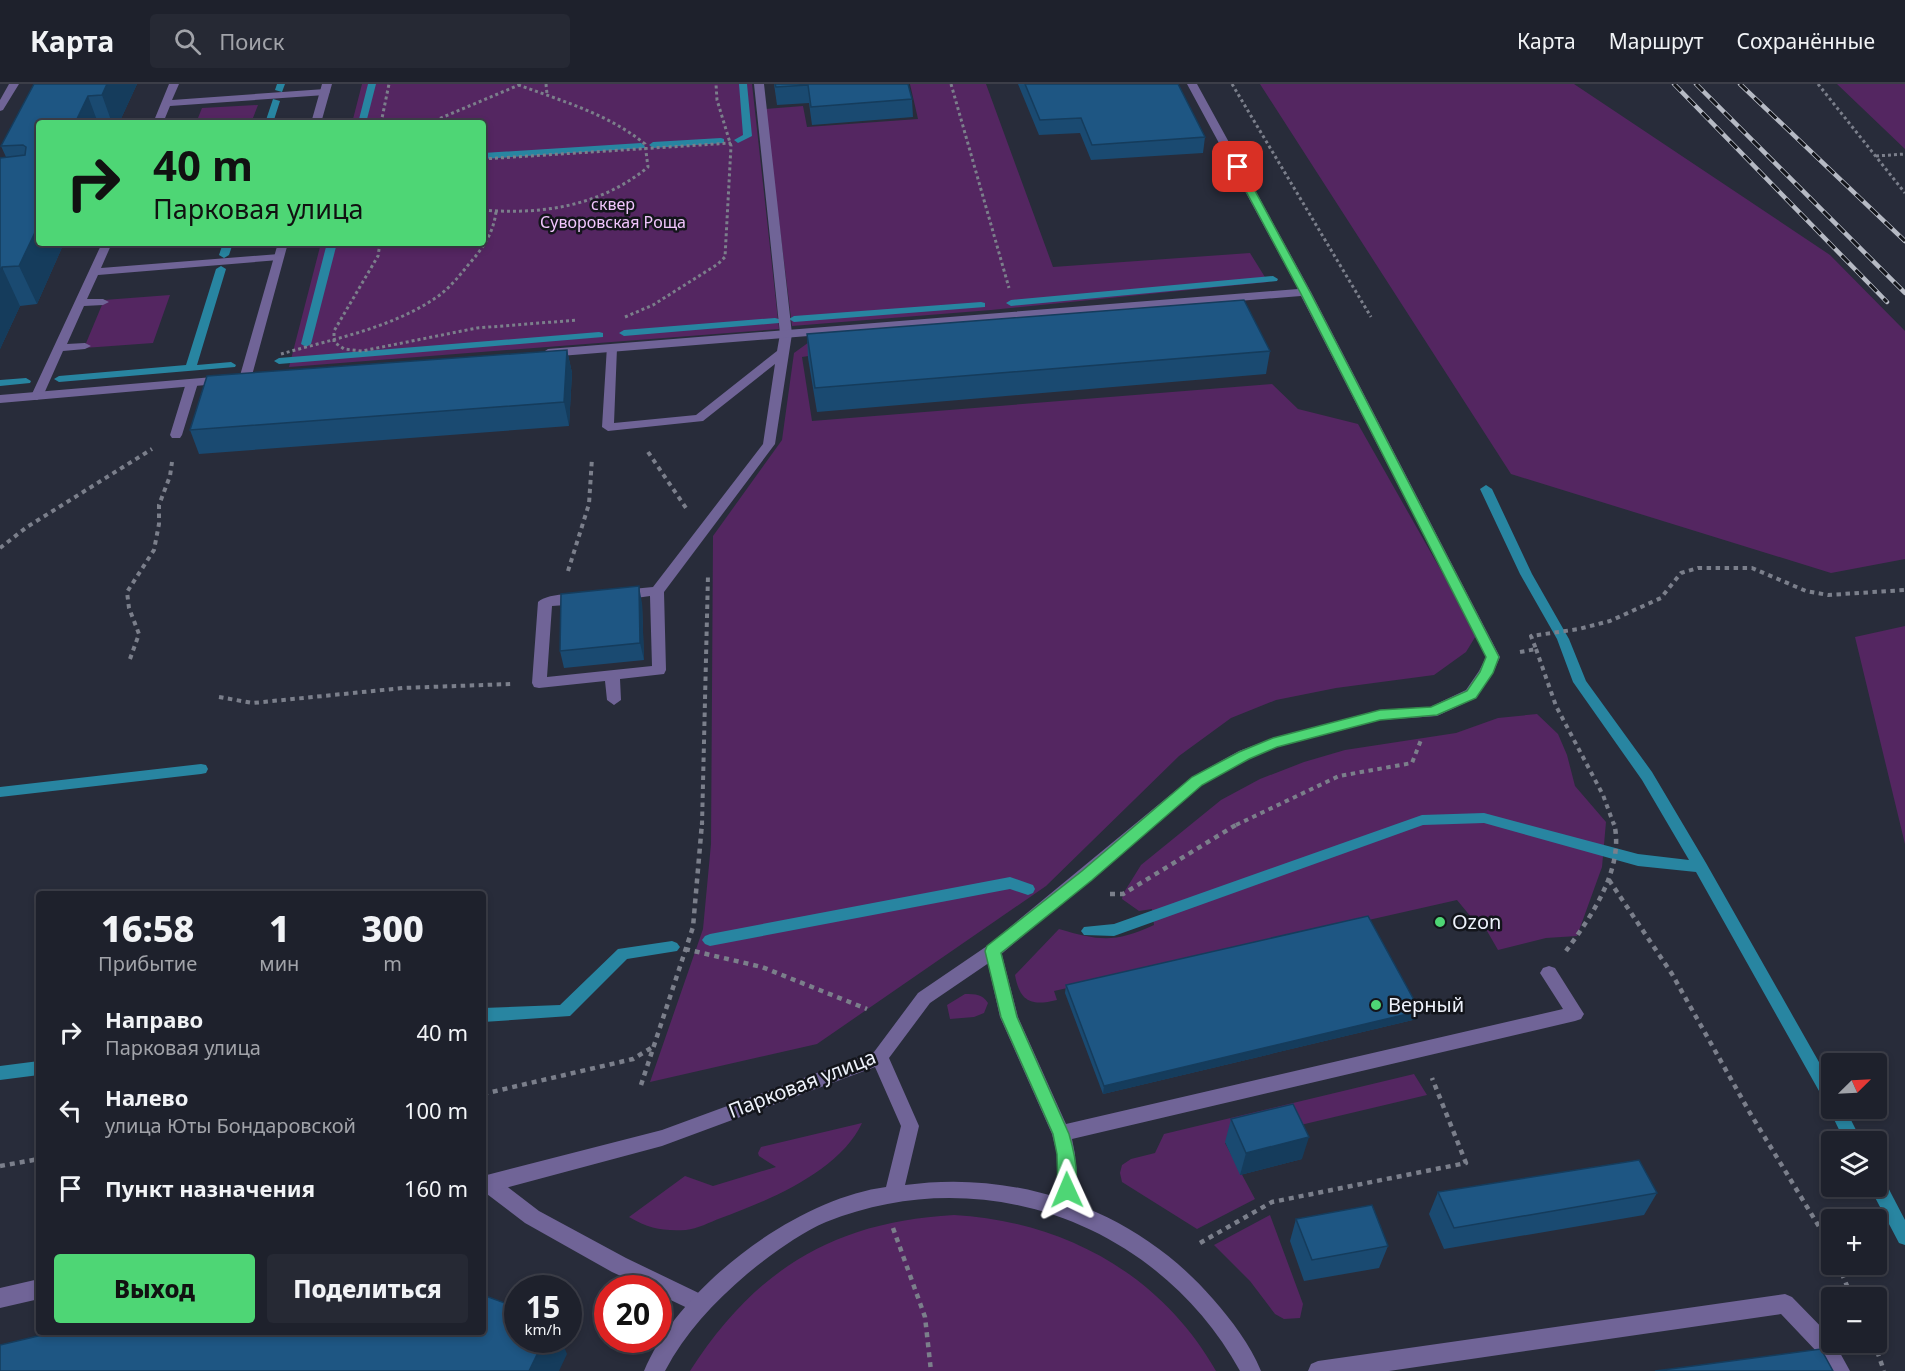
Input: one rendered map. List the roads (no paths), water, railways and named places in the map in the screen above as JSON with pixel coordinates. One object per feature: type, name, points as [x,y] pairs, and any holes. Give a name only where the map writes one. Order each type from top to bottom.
[{"type":"street","points":[[0,108],[14,84]]},
{"type":"street","points":[[159,120],[174,84]]},
{"type":"street","points":[[657,591],[544,602],[539,682],[659,670],[657,591],[769,444],[786,334],[759,84]]},
{"type":"street","points":[[540,354],[1305,292],[1192,84]]},
{"type":"street","points":[[166,103],[242,102],[326,88],[317,120]]},
{"type":"street","points":[[37,396],[106,246]]},
{"type":"street","points":[[0,399],[251,378],[251,359],[282,246]]},
{"type":"street","points":[[95,272],[279,257]]},
{"type":"street","name":"Парковая улица","points":[[486,1185],[662,1138],[880,1057],[924,998],[993,951],[1197,781],[1244,755],[1273,743],[1380,715],[1432,712],[1471,694],[1486,673],[1493,657],[1305,292]]},
{"type":"street","points":[[81,303],[103,302]]},
{"type":"street","points":[[59,348],[85,346]]},
{"type":"street","points":[[611,348],[608,427],[699,418],[784,352]]},
{"type":"street","points":[[176,435],[192,383]]},
{"type":"street","points":[[612,675],[614,700]]},
{"type":"street","points":[[993,951],[1009,1017],[1061,1134],[1066,1154],[1067,1208]]},
{"type":"street","points":[[1061,1134],[1575,1014],[1549,973]]},
{"type":"street","points":[[880,1057],[910,1126],[894,1192]]},
{"type":"street","points":[[486,1185],[532,1217],[619,1265],[700,1304]]},
{"type":"street","points":[[654,1371],[700,1304],[757,1252],[823,1214],[894,1192],[938,1187],[981,1188],[1025,1195],[1067,1208],[1127,1238],[1181,1279],[1228,1332],[1251,1371]]},
{"type":"street","points":[[0,1298],[36,1290]]},
{"type":"street","points":[[1318,1371],[1785,1304],[1825,1346],[1840,1371]]},
{"type":"waterway","points":[[279,90],[281,84]]},
{"type":"waterway","points":[[363,120],[372,84]]},
{"type":"waterway","points":[[738,140],[748,136],[743,84]]},
{"type":"waterway","points":[[270,120],[276,101]]},
{"type":"waterway","points":[[653,145],[721,141]]},
{"type":"waterway","points":[[486,156],[641,146]]},
{"type":"waterway","points":[[224,255],[227,246]]},
{"type":"waterway","points":[[306,344],[331,246]]},
{"type":"waterway","points":[[191,368],[221,269]]},
{"type":"waterway","points":[[1011,303],[1273,279]]},
{"type":"waterway","points":[[794,319],[981,305]]},
{"type":"waterway","points":[[624,333],[775,321]]},
{"type":"waterway","points":[[279,361],[599,335]]},
{"type":"waterway","points":[[59,379],[231,365]]},
{"type":"waterway","points":[[0,383],[26,381]]},
{"type":"waterway","points":[[1486,489],[1526,574],[1563,639],[1580,682],[1647,776],[1701,867]]},
{"type":"waterway","points":[[0,792],[201,769]]},
{"type":"waterway","points":[[1089,931],[1114,930],[1422,820],[1484,818],[1638,860],[1701,867]]},
{"type":"waterway","points":[[1701,867],[1821,1081]]},
{"type":"waterway","points":[[710,940],[1010,883],[1028,889]]},
{"type":"waterway","points":[[486,1015],[564,1011],[623,953],[672,947]]},
{"type":"waterway","points":[[0,1073],[36,1068]]},
{"type":"waterway","points":[[1842,1119],[1848,1131]]},
{"type":"waterway","points":[[1884,1197],[1905,1237]]},
{"type":"railway","points":[[1674,84],[1887,302]]},
{"type":"railway","points":[[1696,84],[1905,293]]},
{"type":"railway","points":[[1740,84],[1905,241]]},
{"type":"place","name":"Ozon","points":[[1440,922]]},
{"type":"place","name":"Верный","points":[[1376,1005]]},
{"type":"park label","name":"сквер Суворовская Роща","points":[[613,213]]}]
